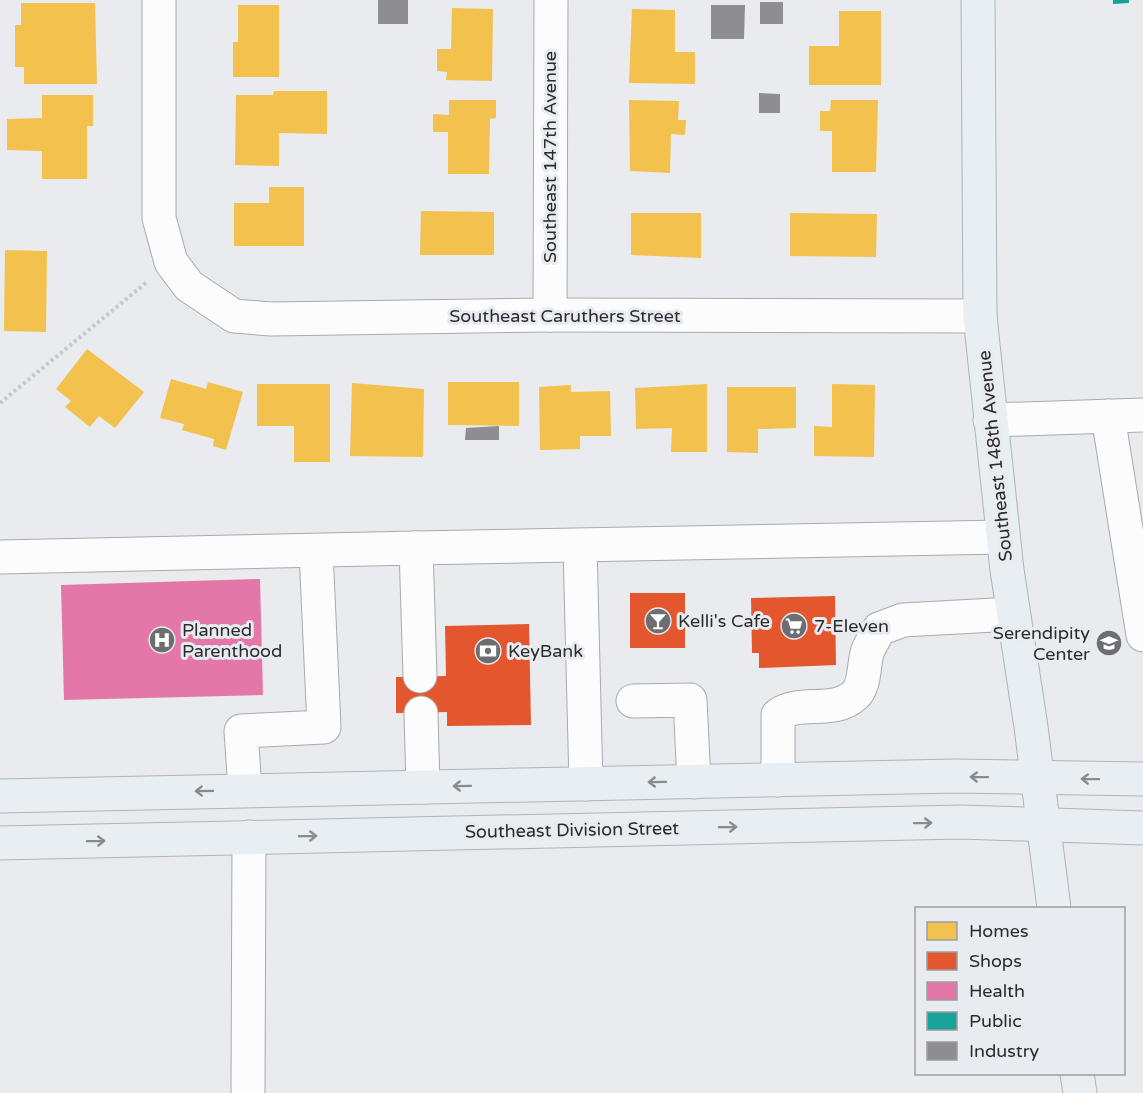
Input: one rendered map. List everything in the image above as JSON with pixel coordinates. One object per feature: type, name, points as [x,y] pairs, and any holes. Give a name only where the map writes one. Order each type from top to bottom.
[{"type":"main road","name":"Southeast 148th Avenue","points":[[978,0],[980,316],[1003,537],[1054,907]]},
{"type":"main road","points":[[0,796],[956,776],[1143,779]]},
{"type":"main road","name":"Southeast Division Street","points":[[0,843],[961,822],[1143,828]]},
{"type":"main road","points":[[1077,1075],[1080,1093]]},
{"type":"street","points":[[159,0],[159,218],[171,262]]},
{"type":"street","name":"Southeast 147th Avenue","points":[[550,315],[551,0]]},
{"type":"street","name":"Southeast Caruthers Street","points":[[171,262],[189,286],[234,316],[271,319],[550,315],[980,316]]},
{"type":"street","points":[[990,420],[1143,415]]},
{"type":"street","points":[[1108,416],[1143,634]]},
{"type":"street","points":[[0,557],[1003,537]]},
{"type":"street","points":[[580,546],[586,784]]},
{"type":"street","points":[[416,548],[420,676]]},
{"type":"street","points":[[245,790],[241,731],[324,727],[316,551]]},
{"type":"street","points":[[778,780],[778,715],[787,708],[840,703],[855,695],[868,651],[879,629],[903,620],[1013,614]]},
{"type":"street","points":[[633,701],[690,700],[694,782]]},
{"type":"street","points":[[421,712],[423,787]]},
{"type":"street","points":[[248,1093],[249,837]]},
{"type":"path","points":[[0,403],[171,262]]},
{"type":"building: Homes","points":[[21,3],[95,3],[97,84],[24,84],[24,67],[15,67],[15,25],[21,25]]},
{"type":"building: Homes","points":[[238,5],[279,5],[279,77],[233,77],[233,42],[238,42]]},
{"type":"building: Homes","points":[[452,8],[493,9],[492,81],[446,80],[447,72],[437,71],[437,49],[451,49]]},
{"type":"building: Homes","points":[[632,9],[675,10],[675,52],[695,52],[695,84],[629,83]]},
{"type":"building: Homes","points":[[839,11],[881,11],[881,85],[809,85],[809,46],[839,46]]},
{"type":"building: Homes","points":[[274,91],[327,91],[327,134],[279,133],[279,166],[235,165],[236,95],[273,95]]},
{"type":"building: Homes","points":[[42,95],[93,95],[93,126],[87,126],[87,179],[42,179],[42,151],[7,150],[7,119],[42,118]]},
{"type":"building: Homes","points":[[449,100],[496,100],[496,118],[490,119],[489,174],[448,174],[448,132],[433,132],[433,114],[449,115]]},
{"type":"building: Homes","points":[[629,100],[679,101],[678,120],[686,120],[685,135],[671,134],[670,173],[630,171]]},
{"type":"building: Homes","points":[[831,100],[878,100],[876,172],[832,172],[832,131],[820,131],[820,111],[830,111]]},
{"type":"building: Homes","points":[[269,187],[304,187],[304,246],[234,246],[234,203],[269,203]]},
{"type":"building: Homes","points":[[421,211],[494,212],[494,255],[420,255]]},
{"type":"building: Homes","points":[[631,213],[701,213],[701,258],[631,255]]},
{"type":"building: Homes","points":[[790,213],[877,214],[876,257],[790,256]]},
{"type":"building: Homes","points":[[5,250],[47,251],[46,332],[4,331]]},
{"type":"building: Homes","points":[[87,349],[144,392],[115,428],[99,416],[90,427],[65,407],[71,401],[56,389]]},
{"type":"building: Homes","points":[[171,379],[206,389],[208,382],[243,392],[226,450],[213,446],[214,439],[182,430],[184,424],[160,418]]},
{"type":"building: Homes","points":[[448,382],[519,382],[519,426],[448,425]]},
{"type":"building: Homes","points":[[352,383],[424,389],[423,457],[350,456]]},
{"type":"building: Homes","points":[[257,384],[330,384],[330,462],[294,462],[294,426],[257,426]]},
{"type":"building: Homes","points":[[707,384],[707,452],[671,452],[672,428],[636,429],[635,388]]},
{"type":"building: Homes","points":[[832,384],[875,385],[874,457],[814,456],[814,426],[832,427]]},
{"type":"building: Homes","points":[[571,385],[571,392],[610,391],[611,436],[580,436],[580,449],[540,450],[539,387]]},
{"type":"building: Homes","points":[[727,387],[796,387],[796,428],[758,429],[758,453],[727,452]]},
{"type":"building: Shops","name":"Kelli's Cafe","points":[[630,593],[685,593],[685,648],[630,648]]},
{"type":"building: Shops","name":"7-Eleven","points":[[835,596],[836,665],[759,668],[759,653],[752,653],[751,598]]},
{"type":"building: Shops","name":"KeyBank","points":[[529,624],[531,725],[447,726],[447,712],[396,713],[396,677],[446,676],[445,626]]},
{"type":"building: Health","name":"Planned Parenthood","points":[[260,579],[263,695],[64,700],[61,585]]},
{"type":"building: Public","points":[[1113,0],[1129,0],[1129,3],[1113,4]]},
{"type":"building: Industry","points":[[378,0],[408,0],[408,24],[378,24]]},
{"type":"building: Industry","points":[[760,2],[783,2],[783,24],[760,24]]},
{"type":"building: Industry","points":[[711,5],[745,5],[744,39],[711,39]]},
{"type":"building: Industry","points":[[759,93],[780,94],[780,113],[759,113]]},
{"type":"building: Industry","points":[[499,426],[499,440],[465,440],[466,428]]},
{"type":"place","name":"Kelli's Cafe","points":[[658,621]]},
{"type":"place","name":"7-Eleven","points":[[794,626]]},
{"type":"place","name":"Planned Parenthood","points":[[162,640]]},
{"type":"place","name":"Serendipity Center","points":[[1109,643]]},
{"type":"place","name":"KeyBank","points":[[488,651]]}]
